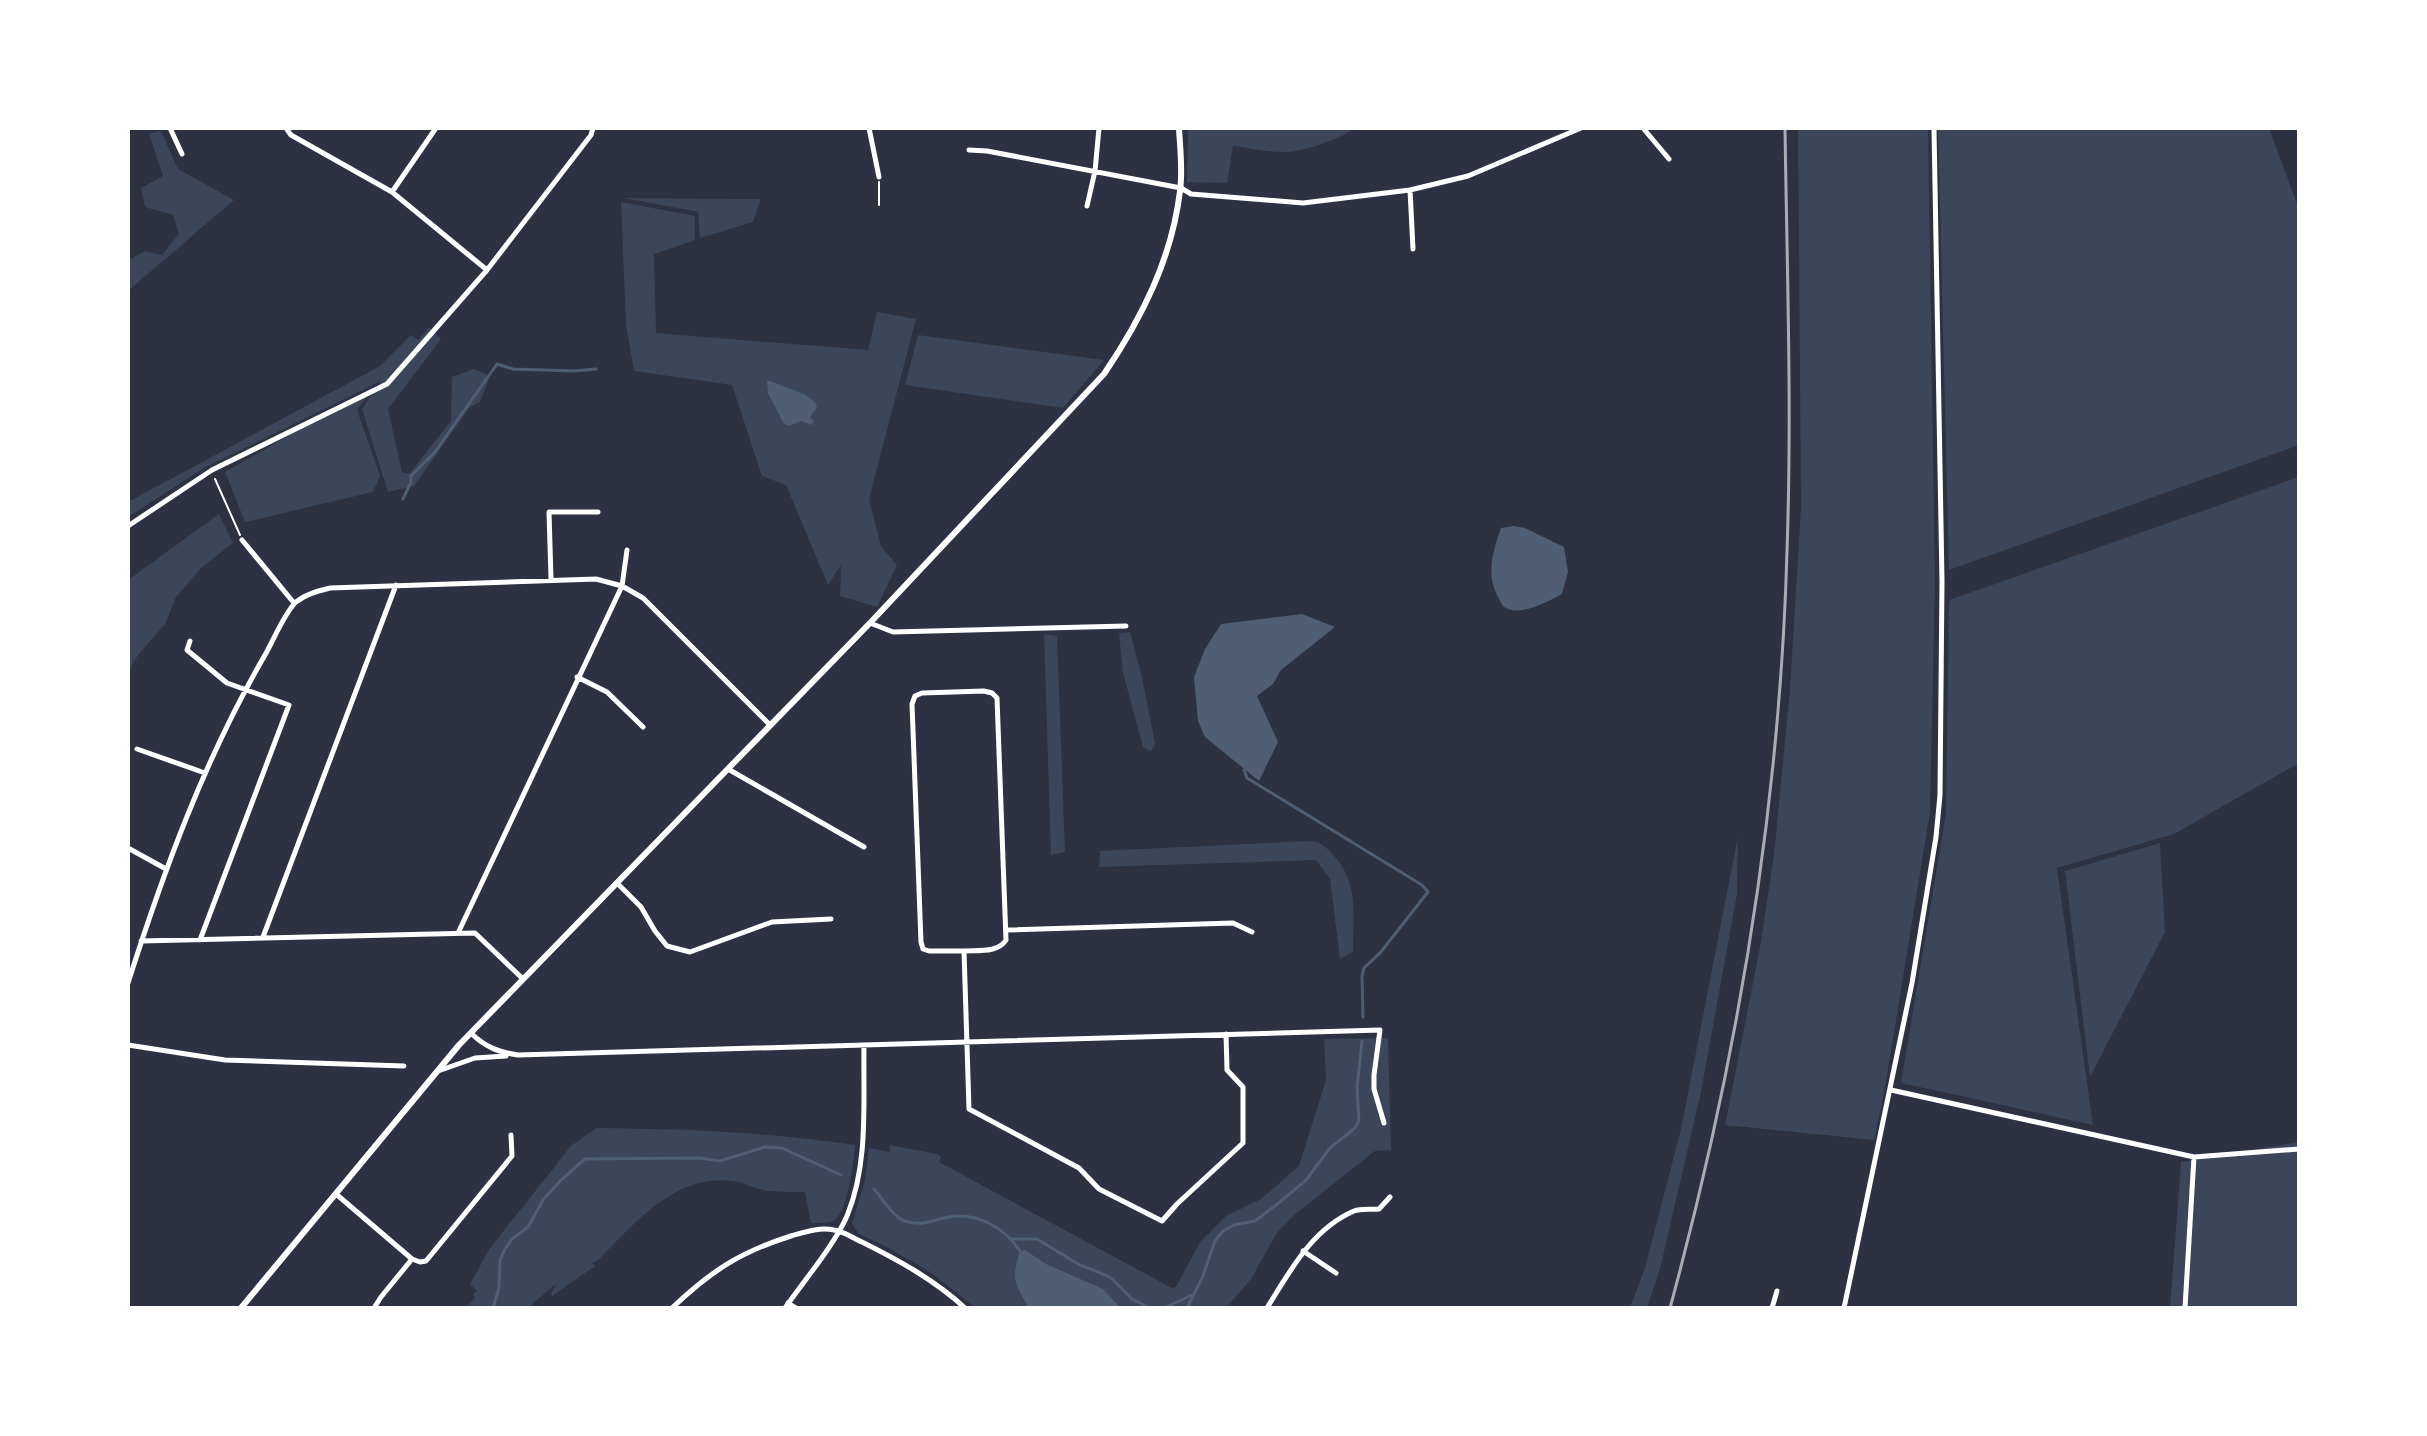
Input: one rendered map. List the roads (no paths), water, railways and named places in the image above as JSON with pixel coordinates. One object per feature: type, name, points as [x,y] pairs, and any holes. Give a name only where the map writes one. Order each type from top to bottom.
[{"type":"street","points":[[170,128],[182,154]]},
{"type":"street","points":[[286,128],[291,135],[392,192],[487,270]]},
{"type":"street","points":[[392,192],[436,128]]},
{"type":"street","points":[[128,526],[212,470],[387,384],[487,270],[595,128]]},
{"type":"street","points":[[869,128],[879,177]]},
{"type":"street","points":[[1087,206],[1095,171],[1099,128]]},
{"type":"street","points":[[241,1308],[471,1033],[870,623],[1104,374],[1135,327],[1152,292],[1173,226],[1181,188],[1179,128]]},
{"type":"street","points":[[969,150],[1181,188],[1191,194],[1303,203],[1410,190],[1468,176],[1581,128]]},
{"type":"street","points":[[1643,128],[1669,159]]},
{"type":"street","points":[[1844,1308],[1912,983],[1940,795],[1942,581],[1934,128]]},
{"type":"street","points":[[1410,190],[1413,249]]},
{"type":"street","points":[[551,579],[549,512],[598,512]]},
{"type":"street","points":[[242,540],[294,603]]},
{"type":"street","points":[[459,931],[622,586],[627,550]]},
{"type":"street","points":[[128,983],[166,869],[205,773],[244,690],[294,603],[311,593],[330,588],[551,579],[596,579],[622,586],[643,598],[770,725]]},
{"type":"street","points":[[263,937],[396,585]]},
{"type":"street","points":[[870,623],[893,632],[1126,626]]},
{"type":"street","points":[[190,641],[187,650],[227,683],[289,705],[200,940]]},
{"type":"street","points":[[577,677],[607,692],[643,727]]},
{"type":"street","points":[[984,691],[997,698],[1006,940],[997,949],[964,951],[929,951],[923,949],[921,942],[912,704],[915,696],[922,693],[984,691]]},
{"type":"street","points":[[137,749],[205,773]]},
{"type":"street","points":[[728,769],[864,847]]},
{"type":"street","points":[[128,848],[166,869]]},
{"type":"street","points":[[617,883],[641,907],[667,946],[690,952],[772,922],[831,919]]},
{"type":"street","points":[[1006,930],[1233,923],[1252,932]]},
{"type":"street","points":[[141,941],[459,931],[475,933],[523,979]]},
{"type":"street","points":[[964,951],[969,1109],[1079,1168],[1099,1189],[1162,1221],[1243,1143],[1243,1087],[1227,1070],[1226,1034]]},
{"type":"street","points":[[437,1071],[475,1058],[518,1055],[1380,1030],[1374,1089],[1384,1123]]},
{"type":"street","points":[[471,1033],[498,1052],[518,1055]]},
{"type":"street","points":[[128,1045],[225,1060],[404,1066]]},
{"type":"street","points":[[796,1308],[787,1306],[839,1231],[859,1176],[864,1045]]},
{"type":"street","points":[[1891,1090],[2194,1157],[2299,1149]]},
{"type":"street","points":[[336,1194],[412,1259],[426,1261],[512,1156],[511,1135]]},
{"type":"street","points":[[2185,1308],[2194,1157]]},
{"type":"street","points":[[1267,1308],[1303,1251],[1328,1226],[1357,1210],[1379,1209],[1390,1197]]},
{"type":"street","points":[[672,1308],[696,1284],[725,1263],[758,1247],[811,1230],[839,1231],[914,1270],[965,1308]]},
{"type":"street","points":[[1303,1251],[1336,1273]]},
{"type":"street","points":[[374,1308],[412,1259]]},
{"type":"street","points":[[1772,1308],[1777,1291]]},
{"type":"waterway","points":[[403,499],[411,476],[435,452],[497,364],[513,369],[596,369]]},
{"type":"waterway","points":[[1244,770],[1247,778],[1422,885],[1428,892],[1380,953],[1364,968],[1363,1017]]},
{"type":"waterway","points":[[1187,1308],[1203,1276],[1215,1241],[1223,1231],[1234,1225],[1255,1221],[1280,1202],[1306,1180],[1330,1148],[1354,1129],[1359,1121],[1357,1088],[1362,1041]]},
{"type":"waterway","points":[[493,1308],[499,1288],[500,1260],[505,1249],[528,1227],[543,1200],[585,1159],[700,1158],[720,1161],[765,1147],[782,1148],[841,1175]]},
{"type":"waterway","points":[[874,1189],[900,1219],[911,1223],[959,1216],[980,1219],[1007,1235],[1020,1251]]},
{"type":"waterway","points":[[1011,1239],[1037,1239],[1078,1264],[1110,1277],[1132,1299],[1150,1308]]},
{"type":"waterway","points":[[1164,1308],[1192,1295]]},
{"type":"railway","points":[[1670,1308],[1716,1122],[1735,1028],[1765,838],[1775,742],[1783,647],[1788,498],[1785,128]]}]
